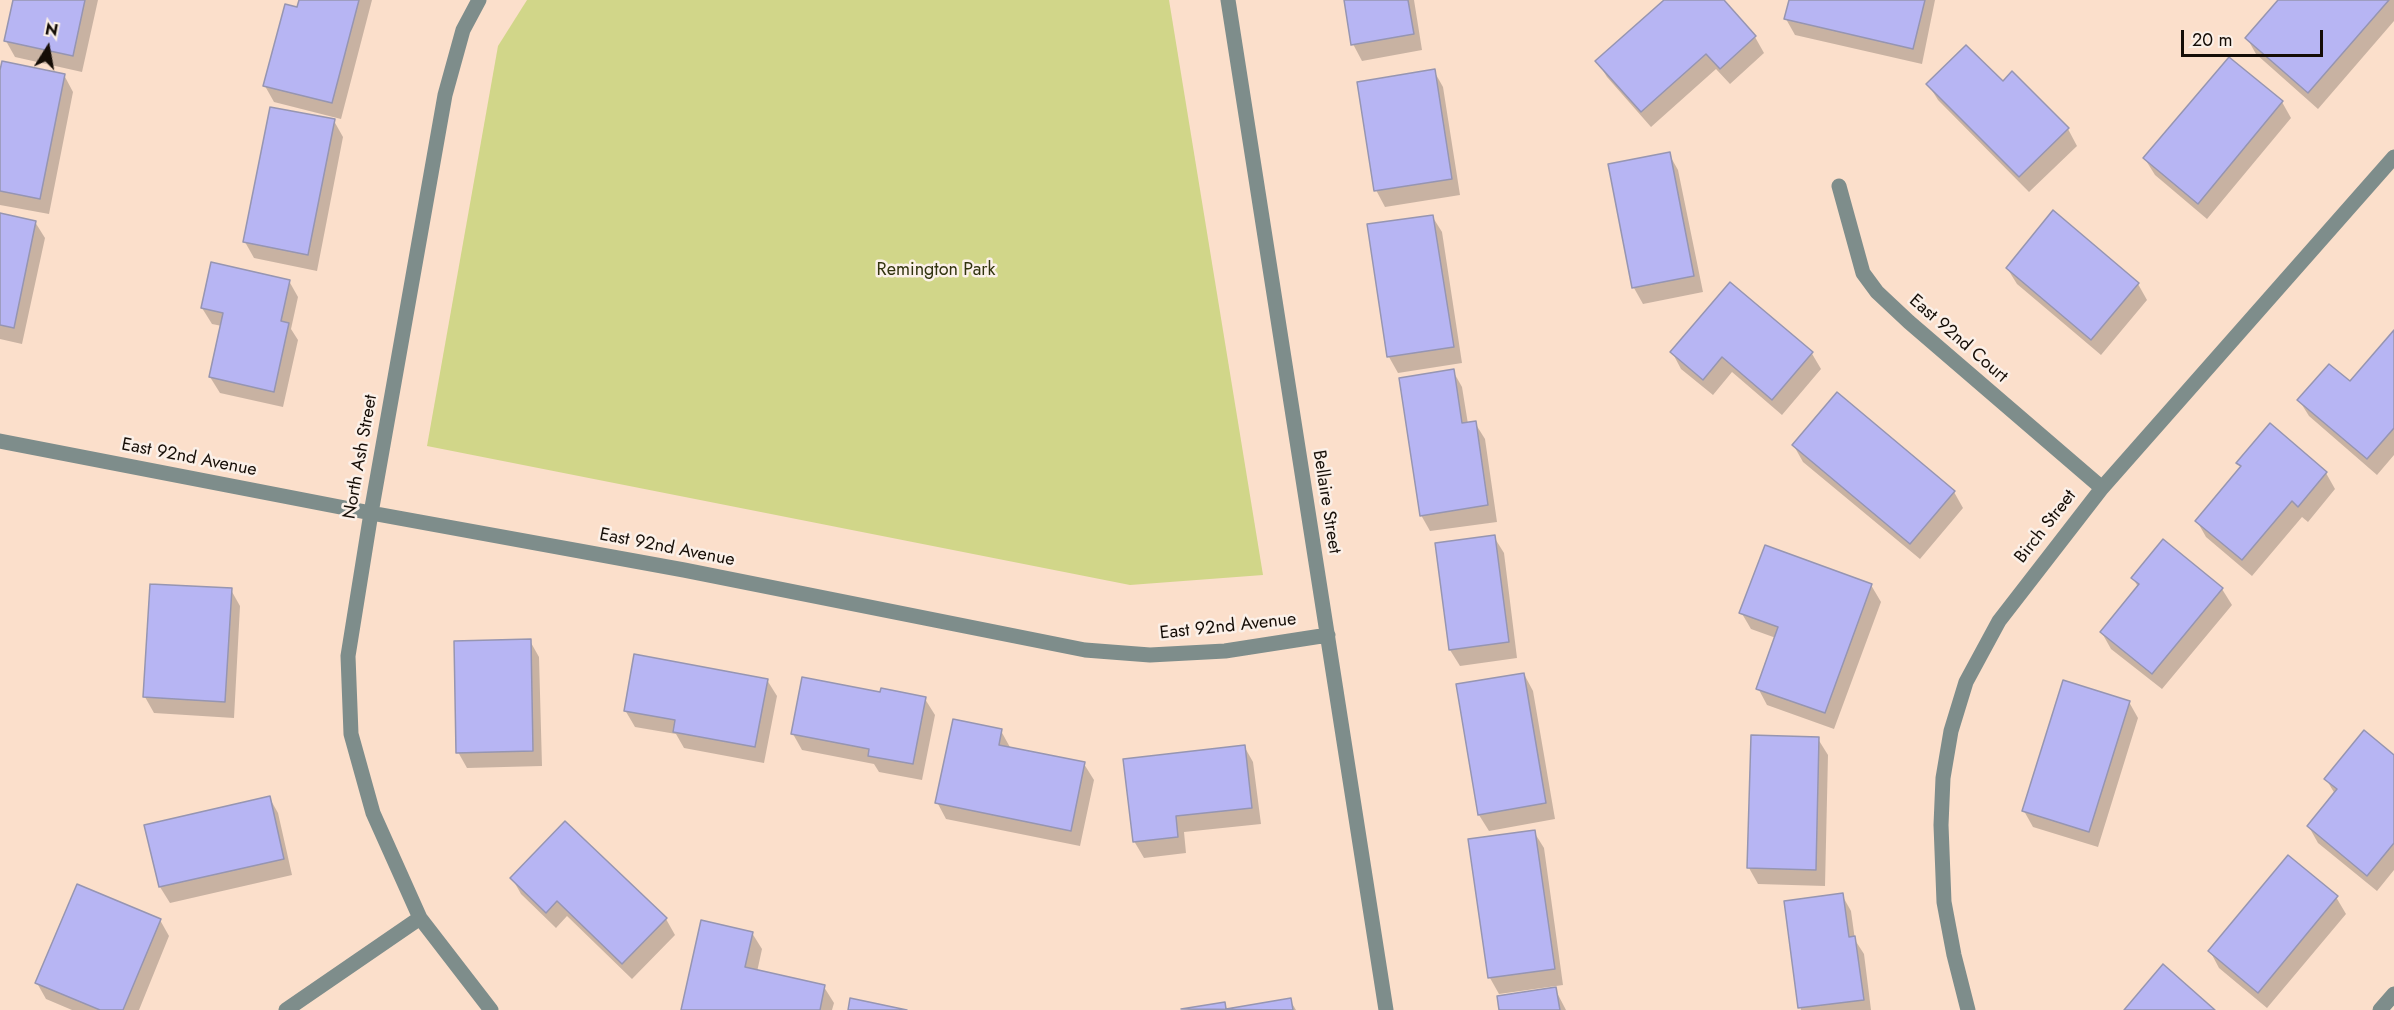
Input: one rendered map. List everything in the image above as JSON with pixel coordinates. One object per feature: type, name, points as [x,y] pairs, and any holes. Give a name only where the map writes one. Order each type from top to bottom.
[{"type":"street","name":"North Ash Street","points":[[479,0],[463,30],[445,95],[348,656],[351,734],[373,813],[420,918],[491,1010]]},
{"type":"street","name":"Bellaire Street","points":[[1228,0],[1386,1010]]},
{"type":"street","name":"Birch Street","points":[[1968,1010],[1944,902],[1941,825],[1943,778],[1951,731],[1966,682],[1999,621],[2102,488],[2394,157]]},
{"type":"street","name":"East 92nd Court","points":[[1839,186],[1863,273],[1877,292],[2102,488]]},
{"type":"street","name":"East 92nd Avenue","points":[[0,441],[371,513],[684,570],[1085,650],[1150,655],[1225,651],[1328,635]]},
{"type":"street","points":[[286,1010],[420,918]]},
{"type":"street","points":[[2380,1010],[2394,994]]},
{"type":"green space","name":"Remington Park","points":[[527,0],[1169,0],[1263,575],[1130,585],[427,446],[498,46]]},
{"type":"building","points":[[13,0],[85,0],[73,56],[4,41]]},
{"type":"building","points":[[299,0],[359,0],[332,103],[263,86],[285,4],[297,7]]},
{"type":"building","points":[[1344,0],[1408,0],[1414,34],[1351,45]]},
{"type":"building","points":[[1664,0],[1724,0],[1756,36],[1720,69],[1706,54],[1641,112],[1595,61]]},
{"type":"building","points":[[1789,0],[1925,0],[1913,49],[1784,19]]},
{"type":"building","points":[[2278,0],[2389,0],[2308,93],[2245,38]]},
{"type":"building","points":[[1966,45],[2003,81],[2012,71],[2069,128],[2019,177],[1926,84]]},
{"type":"building","points":[[2229,57],[2283,101],[2198,204],[2143,158]]},
{"type":"building","points":[[2,61],[65,74],[40,199],[0,191],[0,70]]},
{"type":"building","points":[[1435,69],[1452,179],[1374,191],[1357,82]]},
{"type":"building","points":[[270,107],[335,119],[308,255],[243,242]]},
{"type":"building","points":[[1670,152],[1694,276],[1632,288],[1608,164]]},
{"type":"building","points":[[2053,210],[2139,283],[2091,340],[2006,268]]},
{"type":"building","points":[[0,213],[36,221],[14,328],[0,325]]},
{"type":"building","points":[[1433,215],[1454,347],[1387,357],[1367,224]]},
{"type":"building","points":[[211,262],[290,280],[281,321],[289,323],[274,392],[209,377],[223,313],[201,308]]},
{"type":"building","points":[[1730,282],[1813,352],[1772,400],[1722,357],[1703,380],[1670,352]]},
{"type":"building","points":[[2394,330],[2394,428],[2367,459],[2297,400],[2329,364],[2350,381]]},
{"type":"building","points":[[1454,369],[1462,423],[1476,421],[1488,505],[1420,516],[1399,378]]},
{"type":"building","points":[[1837,392],[1955,491],[1910,544],[1792,445]]},
{"type":"building","points":[[2270,423],[2327,472],[2298,507],[2292,501],[2242,560],[2195,521],[2241,466],[2236,463]]},
{"type":"building","points":[[1495,535],[1509,642],[1449,650],[1435,543]]},
{"type":"building","points":[[2163,539],[2223,588],[2152,674],[2100,632],[2139,584],[2131,578]]},
{"type":"building","points":[[1765,545],[1872,584],[1825,713],[1756,689],[1778,627],[1739,613]]},
{"type":"building","points":[[150,584],[232,588],[225,702],[143,697]]},
{"type":"building","points":[[531,639],[533,751],[456,753],[454,641]]},
{"type":"building","points":[[634,654],[768,679],[755,747],[673,732],[675,720],[624,711]]},
{"type":"building","points":[[1524,673],[1546,803],[1478,815],[1456,684]]},
{"type":"building","points":[[802,677],[880,692],[881,688],[926,697],[913,764],[868,756],[869,749],[791,734]]},
{"type":"building","points":[[2063,680],[2130,701],[2089,832],[2022,811]]},
{"type":"building","points":[[953,719],[1002,729],[999,745],[1085,762],[1071,831],[935,803]]},
{"type":"building","points":[[2364,730],[2394,755],[2394,843],[2367,876],[2307,826],[2337,789],[2324,779]]},
{"type":"building","points":[[1751,735],[1819,737],[1816,870],[1747,868]]},
{"type":"building","points":[[1245,745],[1252,808],[1176,816],[1178,837],[1133,842],[1123,759]]},
{"type":"building","points":[[270,796],[284,859],[159,887],[144,825]]},
{"type":"building","points":[[565,821],[667,918],[622,964],[557,901],[546,913],[510,878]]},
{"type":"building","points":[[1535,830],[1555,969],[1488,978],[1468,839]]},
{"type":"building","points":[[2288,855],[2338,896],[2258,993],[2208,951]]},
{"type":"building","points":[[77,884],[161,919],[123,1010],[100,1010],[35,983]]},
{"type":"building","points":[[1843,893],[1849,937],[1855,936],[1864,1000],[1798,1008],[1784,901]]},
{"type":"building","points":[[701,920],[753,932],[745,967],[825,985],[820,1010],[681,1010]]},
{"type":"building","points":[[2163,964],[2215,1010],[2124,1010]]},
{"type":"building","points":[[1556,987],[1560,1010],[1499,1010],[1497,996]]},
{"type":"building","points":[[850,998],[907,1010],[848,1010]]},
{"type":"building","points":[[1291,998],[1293,1010],[1181,1009],[1225,1002],[1226,1009]]}]
